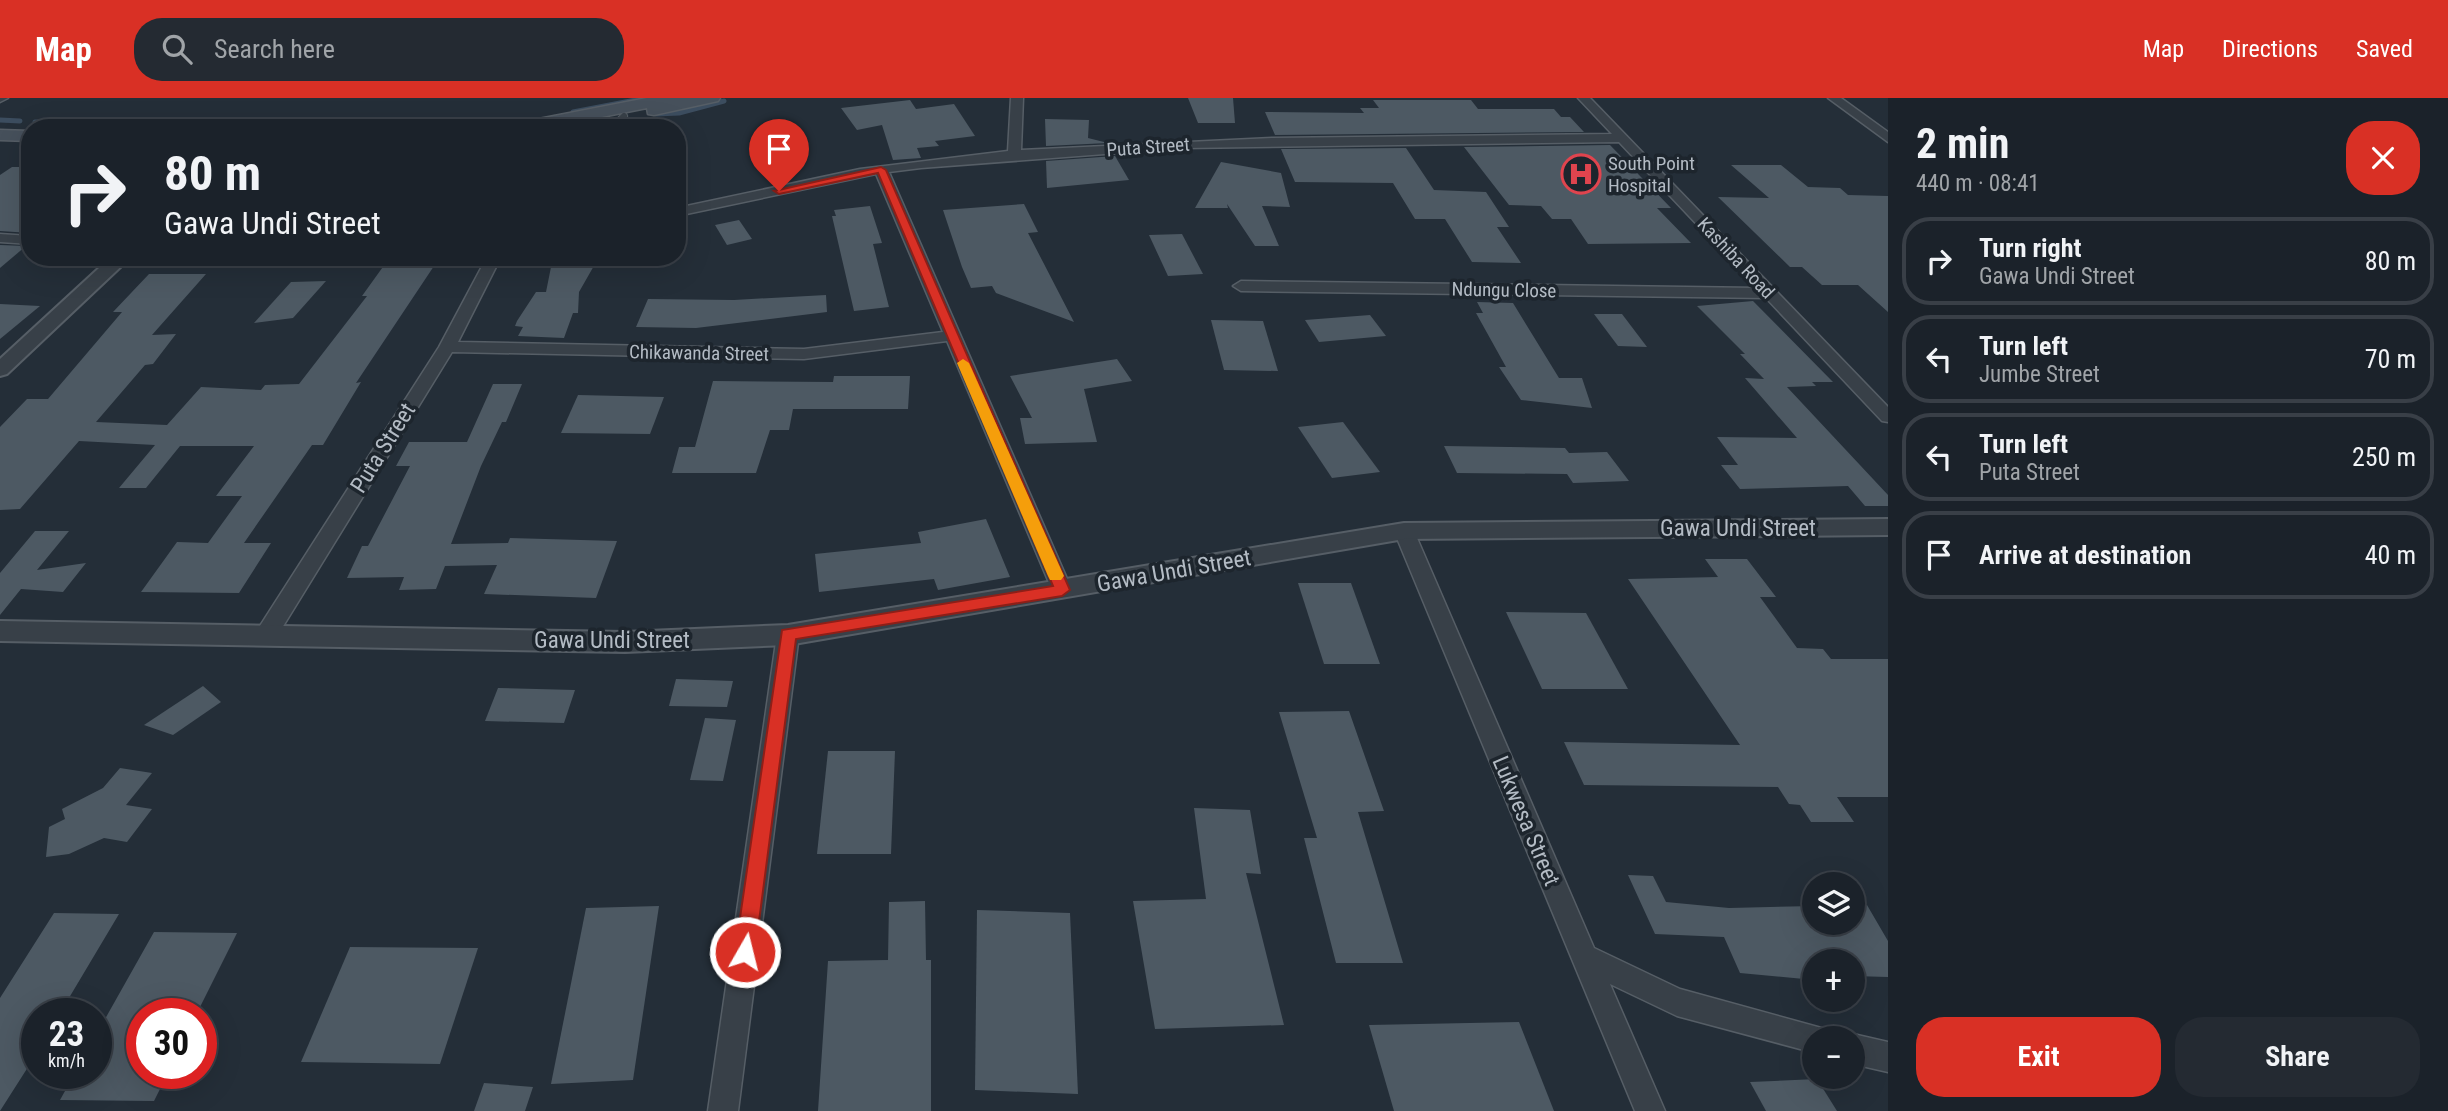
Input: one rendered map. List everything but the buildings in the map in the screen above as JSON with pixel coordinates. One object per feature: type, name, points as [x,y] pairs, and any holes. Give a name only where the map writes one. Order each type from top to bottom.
[{"type":"main road","points":[[564,119],[673,98]]},
{"type":"main road","points":[[630,119],[712,98]]},
{"type":"main road","points":[[0,127],[21,128]]},
{"type":"main road","points":[[0,135],[21,136]]},
{"type":"street","points":[[1014,156],[1017,98]]},
{"type":"street","name":"Kashiba Road","points":[[1584,98],[1888,417]]},
{"type":"street","points":[[1834,98],[1888,138]]},
{"type":"street","name":"Puta Street","points":[[686,210],[881,170],[1014,156],[1259,139],[1623,138]]},
{"type":"street","points":[[881,170],[1062,590]]},
{"type":"street","points":[[0,238],[21,239]]},
{"type":"street","points":[[0,370],[112,266]]},
{"type":"street","name":"Puta Street","points":[[266,635],[447,347],[489,266]]},
{"type":"street","name":"Ndungu Close","points":[[1241,286],[1768,293]]},
{"type":"street","name":"Chikawanda Street","points":[[447,347],[804,354],[951,336]]},
{"type":"street","name":"Gawa Undi Street","points":[[0,631],[625,642],[788,635],[1404,531],[1885,530]]},
{"type":"street","name":"Lukwesa Street","points":[[1404,531],[1650,1111]]},
{"type":"street","points":[[723,1111],[788,635]]},
{"type":"street","points":[[1583,956],[1677,1002],[1802,1036]]},
{"type":"street","points":[[1865,1052],[1888,1057]]},
{"type":"waterway","points":[[573,112],[646,98]]},
{"type":"waterway","points":[[656,114],[679,113],[724,101]]},
{"type":"waterway","points":[[0,120],[20,121]]},
{"type":"slow traffic","points":[[963,363],[1056,576]]},
{"type":"place","name":"South Point Hospital","points":[[1581,174]]},
{"type":"route","points":[[745,952],[788,635],[1062,590],[881,170],[779,191]]}]
